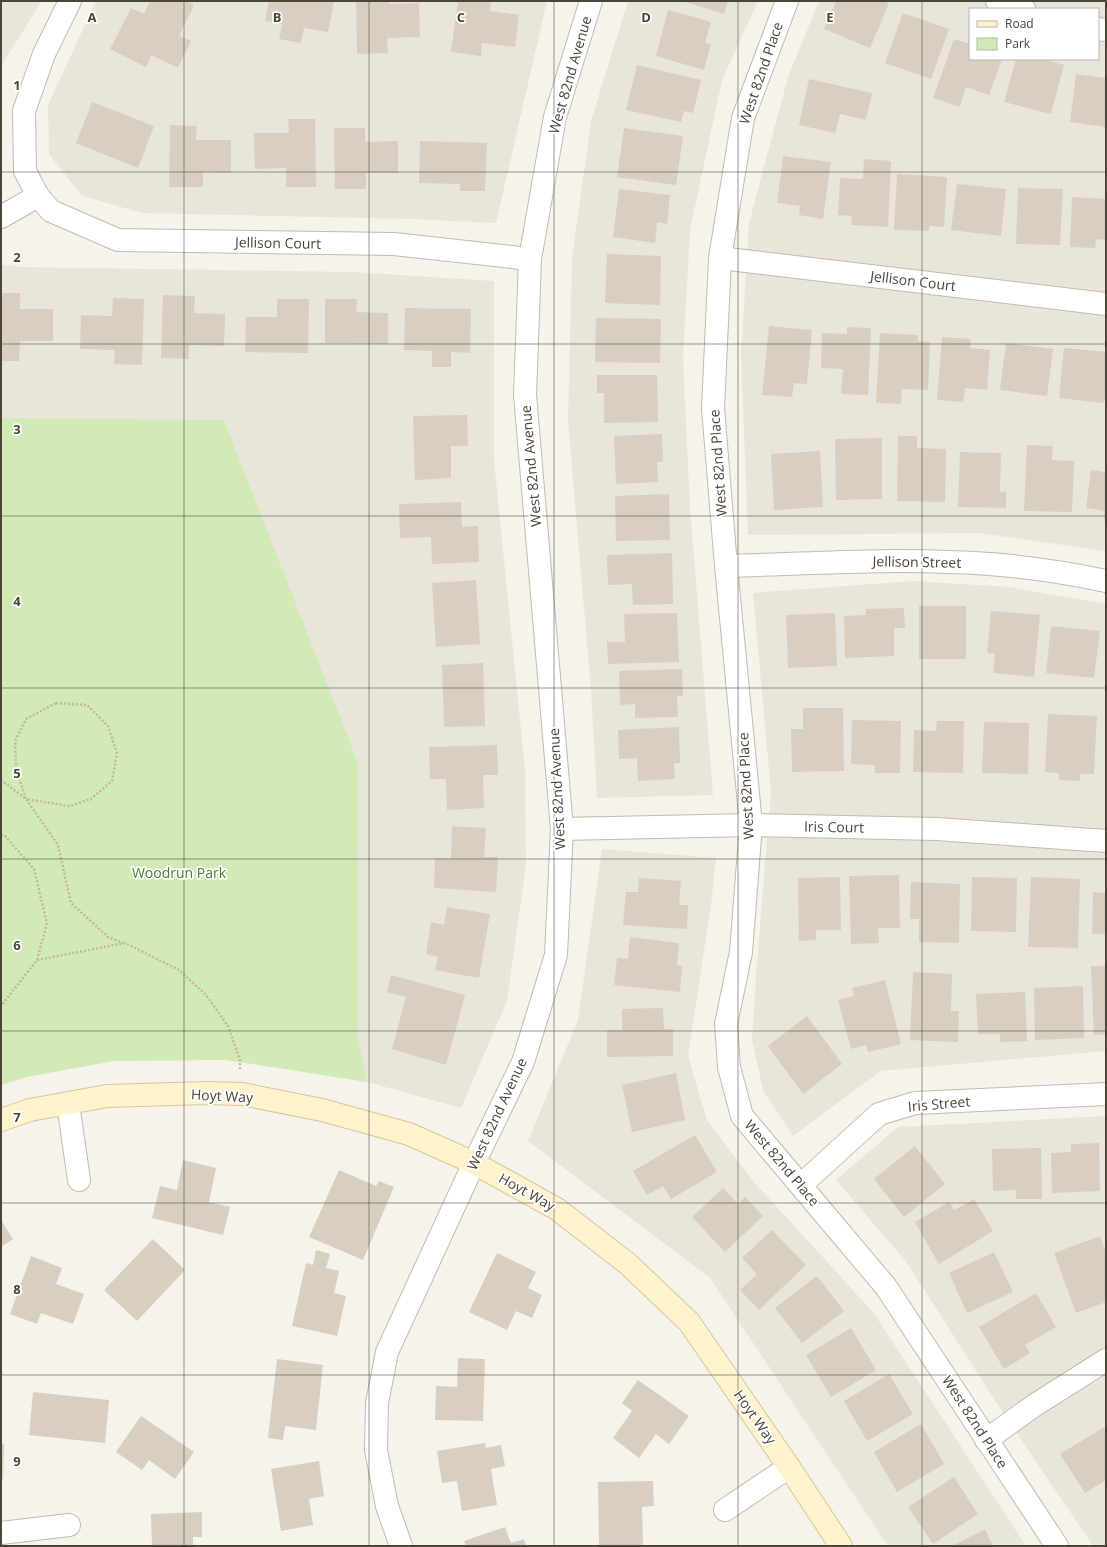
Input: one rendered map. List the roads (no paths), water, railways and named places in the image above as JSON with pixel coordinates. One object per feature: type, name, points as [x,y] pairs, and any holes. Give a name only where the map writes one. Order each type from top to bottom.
[{"type":"street","name":"Jellison Court","points":[[70,1],[44,54],[24,111],[25,171],[38,196],[51,211],[118,240],[394,244],[530,259]]},
{"type":"street","name":"West 82nd Avenue","points":[[401,1546],[387,1506],[376,1450],[377,1403],[387,1352],[474,1163],[523,1062],[556,955],[562,829],[525,395],[530,259],[555,117],[591,1]]},
{"type":"street","name":"West 82nd Place","points":[[786,1],[743,118],[720,258],[713,408],[726,566],[751,825],[741,952],[726,1024],[728,1067],[742,1116],[886,1287],[1057,1546]]},
{"type":"street","points":[[997,1],[1021,8]]},
{"type":"street","points":[[1,217],[38,196]]},
{"type":"street","name":"Jellison Court","points":[[720,258],[1106,304]]},
{"type":"street","name":"Jellison Street","points":[[726,566],[874,562],[947,562],[1014,566],[1106,581]]},
{"type":"street","name":"Iris Court","points":[[562,829],[751,825],[937,829],[1106,841]]},
{"type":"street","name":"Hoyt Way","points":[[1,1120],[30,1110],[106,1096],[206,1093],[242,1094],[322,1110],[409,1134],[474,1163],[557,1209],[628,1264],[689,1322],[789,1467],[841,1546]]},
{"type":"street","name":"Iris Street","points":[[800,1185],[879,1114],[915,1103],[1106,1094]]},
{"type":"street","points":[[68,1104],[78,1180]]},
{"type":"street","points":[[986,1440],[1035,1405],[1106,1360]]},
{"type":"street","points":[[725,1510],[789,1467]]},
{"type":"street","points":[[1,1533],[69,1525]]},
{"type":"park label","name":"Woodrun Park","points":[[179,873]]}]
